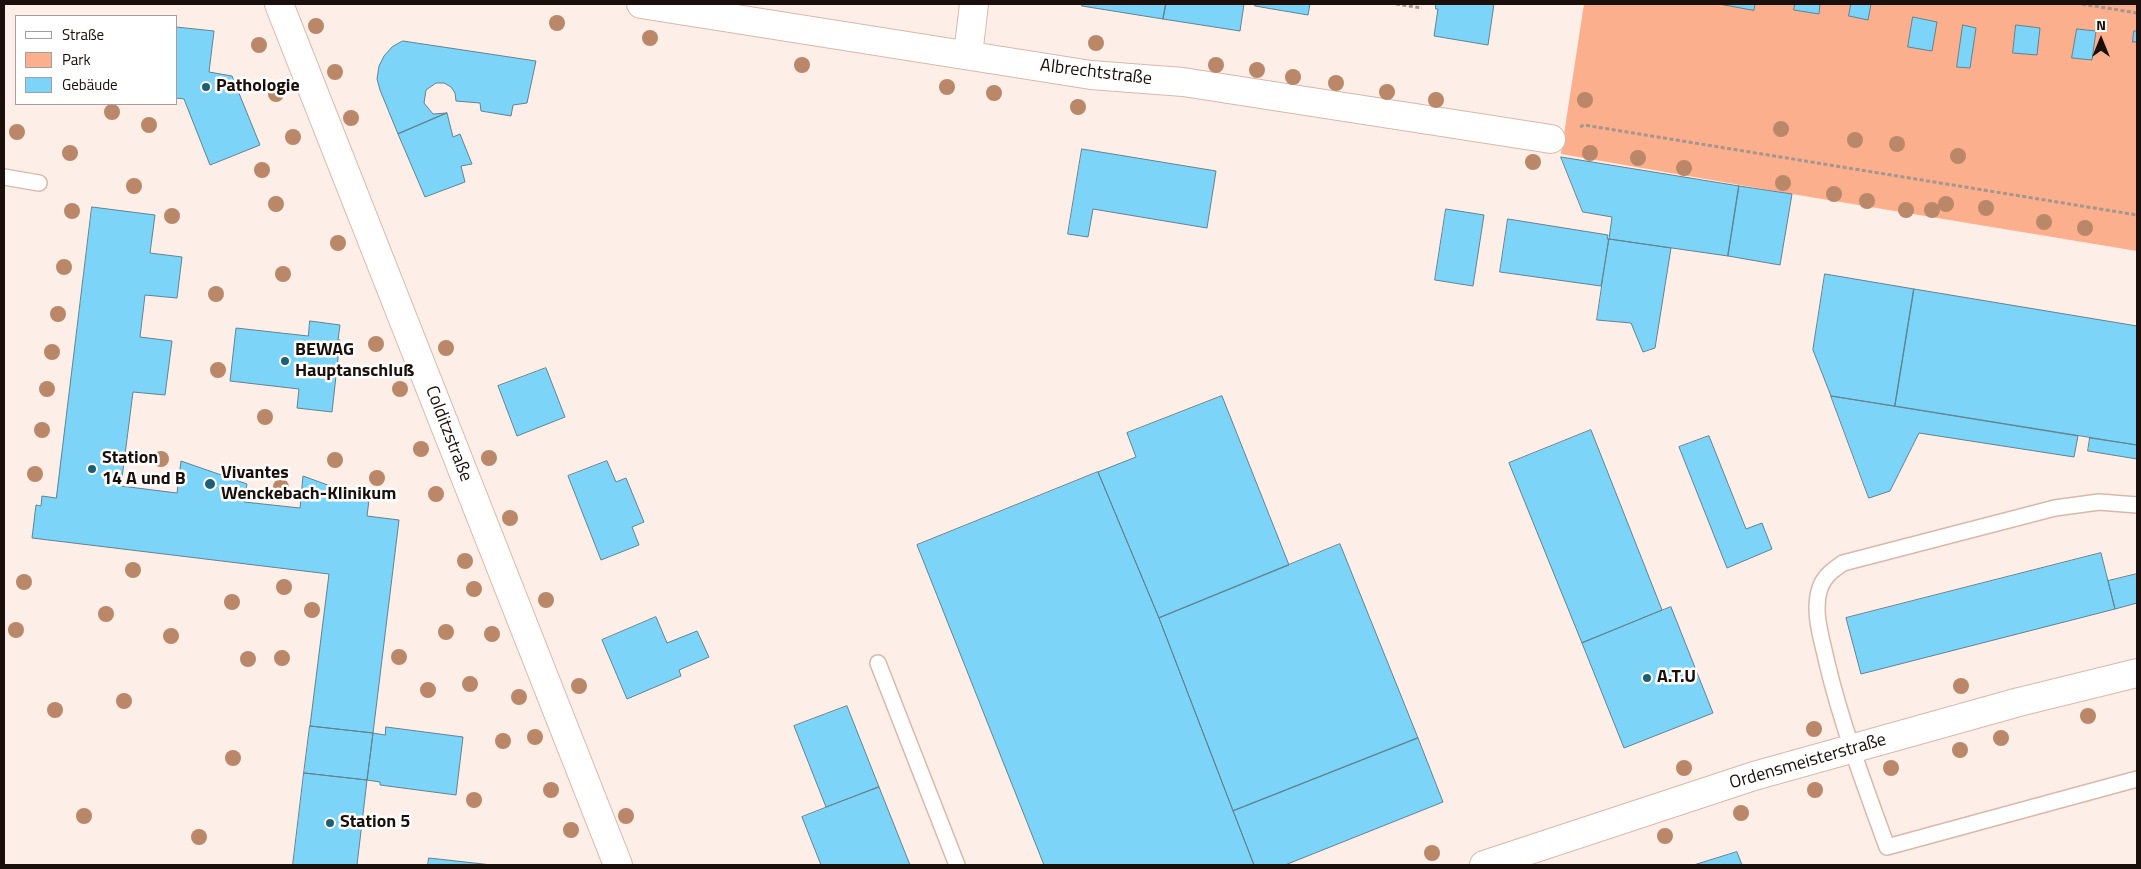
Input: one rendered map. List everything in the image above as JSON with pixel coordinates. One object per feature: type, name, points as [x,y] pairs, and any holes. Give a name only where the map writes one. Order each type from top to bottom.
[{"type":"street","name":"Colditzstraße","points":[[279,4],[618,865]]},
{"type":"street","name":"Albrechtstraße","points":[[641,4],[1091,75],[1183,82],[1551,139]]},
{"type":"street","points":[[968,55],[974,4]]},
{"type":"street","name":"Ordensmeisterstraße","points":[[1484,865],[1754,776],[2019,702],[2137,673]]},
{"type":"lane","points":[[4,177],[39,183]]},
{"type":"lane","points":[[2137,505],[2099,502],[2055,508],[1843,563],[1828,574],[1820,587],[1817,605],[1818,625],[1851,748],[1887,848],[2137,779]]},
{"type":"lane","points":[[878,663],[957,865]]},
{"type":"path","points":[[1396,4],[1422,8]]},
{"type":"path","points":[[2082,4],[2137,13]]},
{"type":"path","points":[[1551,139],[1584,125],[2137,215]]},
{"type":"green space","points":[[1584,4],[2137,4],[2137,251],[1561,154]]},
{"type":"building","points":[[1082,4],[1166,4],[1163,19],[1082,6]]},
{"type":"building","points":[[1166,4],[1244,4],[1240,31],[1163,19]]},
{"type":"building","points":[[1255,4],[1310,4],[1308,15],[1255,6]]},
{"type":"building","points":[[1436,4],[1494,4],[1488,45],[1434,36],[1438,9],[1436,9]]},
{"type":"building","points":[[1719,4],[1755,4],[1754,10]]},
{"type":"building","points":[[1795,4],[1820,4],[1819,14],[1794,10]]},
{"type":"building","points":[[1851,4],[1871,4],[1868,20],[1849,16]]},
{"type":"building","points":[[1913,17],[1937,22],[1932,51],[1908,47]]},
{"type":"building","points":[[1963,25],[1976,28],[1970,68],[1957,67]]},
{"type":"building","points":[[2016,25],[2040,28],[2037,55],[2013,53]]},
{"type":"building","name":"Pathologie","points":[[178,27],[214,31],[209,72],[232,76],[260,145],[210,165],[184,99],[178,98]]},
{"type":"building","points":[[2077,29],[2096,31],[2092,60],[2072,58]]},
{"type":"building","points":[[2134,31],[2137,31],[2137,42],[2133,42]]},
{"type":"building","points":[[403,41],[536,61],[527,103],[513,105],[511,116],[481,111],[480,103],[456,101],[455,93],[451,87],[444,83],[436,83],[426,90],[424,103],[433,114],[447,113],[398,134],[377,79],[379,66],[384,56],[392,47]]},
{"type":"building","points":[[447,113],[453,137],[460,134],[472,164],[461,166],[465,182],[425,197],[398,134]]},
{"type":"building","points":[[1082,149],[1216,171],[1207,228],[1093,209],[1088,237],[1068,234]]},
{"type":"building","points":[[1561,157],[1739,186],[1728,256],[1609,239],[1612,217],[1583,212]]},
{"type":"building","points":[[1739,186],[1792,194],[1780,265],[1728,256]]},
{"type":"building","name":"Station 14 A und B","points":[[92,207],[155,215],[150,253],[182,257],[177,298],[145,295],[140,337],[172,341],[165,395],[133,392],[121,486],[177,493],[181,461],[247,484],[244,502],[300,508],[303,476],[369,500],[367,516],[399,520],[373,733],[310,726],[329,574],[32,538],[36,505],[41,506],[42,496],[56,498]]},
{"type":"building","points":[[1446,209],[1484,215],[1473,286],[1435,280]]},
{"type":"building","points":[[1508,219],[1608,235],[1607,239],[1609,239],[1601,286],[1500,272]]},
{"type":"building","points":[[1609,239],[1671,248],[1655,348],[1643,352],[1631,323],[1597,320]]},
{"type":"building","points":[[1825,274],[1914,289],[1895,406],[1831,396],[1813,350]]},
{"type":"building","points":[[1914,289],[2137,326],[2137,445],[1895,406]]},
{"type":"building","name":"BEWAG Hauptanschluß","points":[[310,321],[340,325],[332,412],[297,408],[299,389],[230,381],[236,328],[308,336]]},
{"type":"building","points":[[546,368],[565,417],[517,436],[498,386]]},
{"type":"building","points":[[1222,396],[1289,565],[1159,618],[1098,472],[1136,457],[1127,433]]},
{"type":"building","points":[[1831,396],[2078,436],[2074,457],[1919,433],[1890,491],[1869,498]]},
{"type":"building","points":[[1591,430],[1662,610],[1582,643],[1509,463]]},
{"type":"building","points":[[1709,436],[1746,529],[1762,523],[1772,549],[1727,568],[1679,447]]},
{"type":"building","points":[[2090,438],[2137,445],[2137,459],[2088,451]]},
{"type":"building","points":[[607,461],[616,482],[626,478],[644,522],[632,527],[639,545],[601,560],[568,476]]},
{"type":"building","points":[[1098,472],[1159,618],[1254,865],[1044,865],[917,545]]},
{"type":"building","points":[[1340,544],[1418,738],[1233,811],[1159,618]]},
{"type":"building","points":[[2101,553],[2115,609],[1861,674],[1846,618]]},
{"type":"building","points":[[2137,574],[2137,603],[2115,609],[2108,581]]},
{"type":"building","name":"A.T.U","points":[[1671,607],[1713,713],[1624,748],[1582,643]]},
{"type":"building","points":[[656,617],[667,643],[697,631],[709,657],[679,670],[681,676],[627,699],[602,640]]},
{"type":"building","points":[[847,706],[879,787],[826,807],[794,726]]},
{"type":"building","points":[[310,726],[373,733],[367,780],[304,773]]},
{"type":"building","points":[[386,727],[463,737],[456,795],[380,785],[380,782],[367,780],[373,733],[385,735]]},
{"type":"building","points":[[1418,738],[1443,802],[1285,865],[1254,865],[1233,811]]},
{"type":"building","name":"Station 5","points":[[304,773],[367,780],[357,865],[293,865]]},
{"type":"building","points":[[879,787],[910,865],[821,865],[802,817]]},
{"type":"building","points":[[1737,852],[1742,865],[1694,865]]},
{"type":"building","points":[[429,858],[492,865],[428,865]]},
{"type":"place","name":"Pathologie","points":[[206,87]]},
{"type":"place","name":"BEWAG Hauptanschluß","points":[[285,361]]},
{"type":"place","name":"Station 14 A und B","points":[[92,469]]},
{"type":"place","name":"Vivantes Wenckebach-Klinikum","points":[[210,484]]},
{"type":"place","name":"A.T.U","points":[[1647,678]]},
{"type":"place","name":"Station 5","points":[[330,823]]}]
